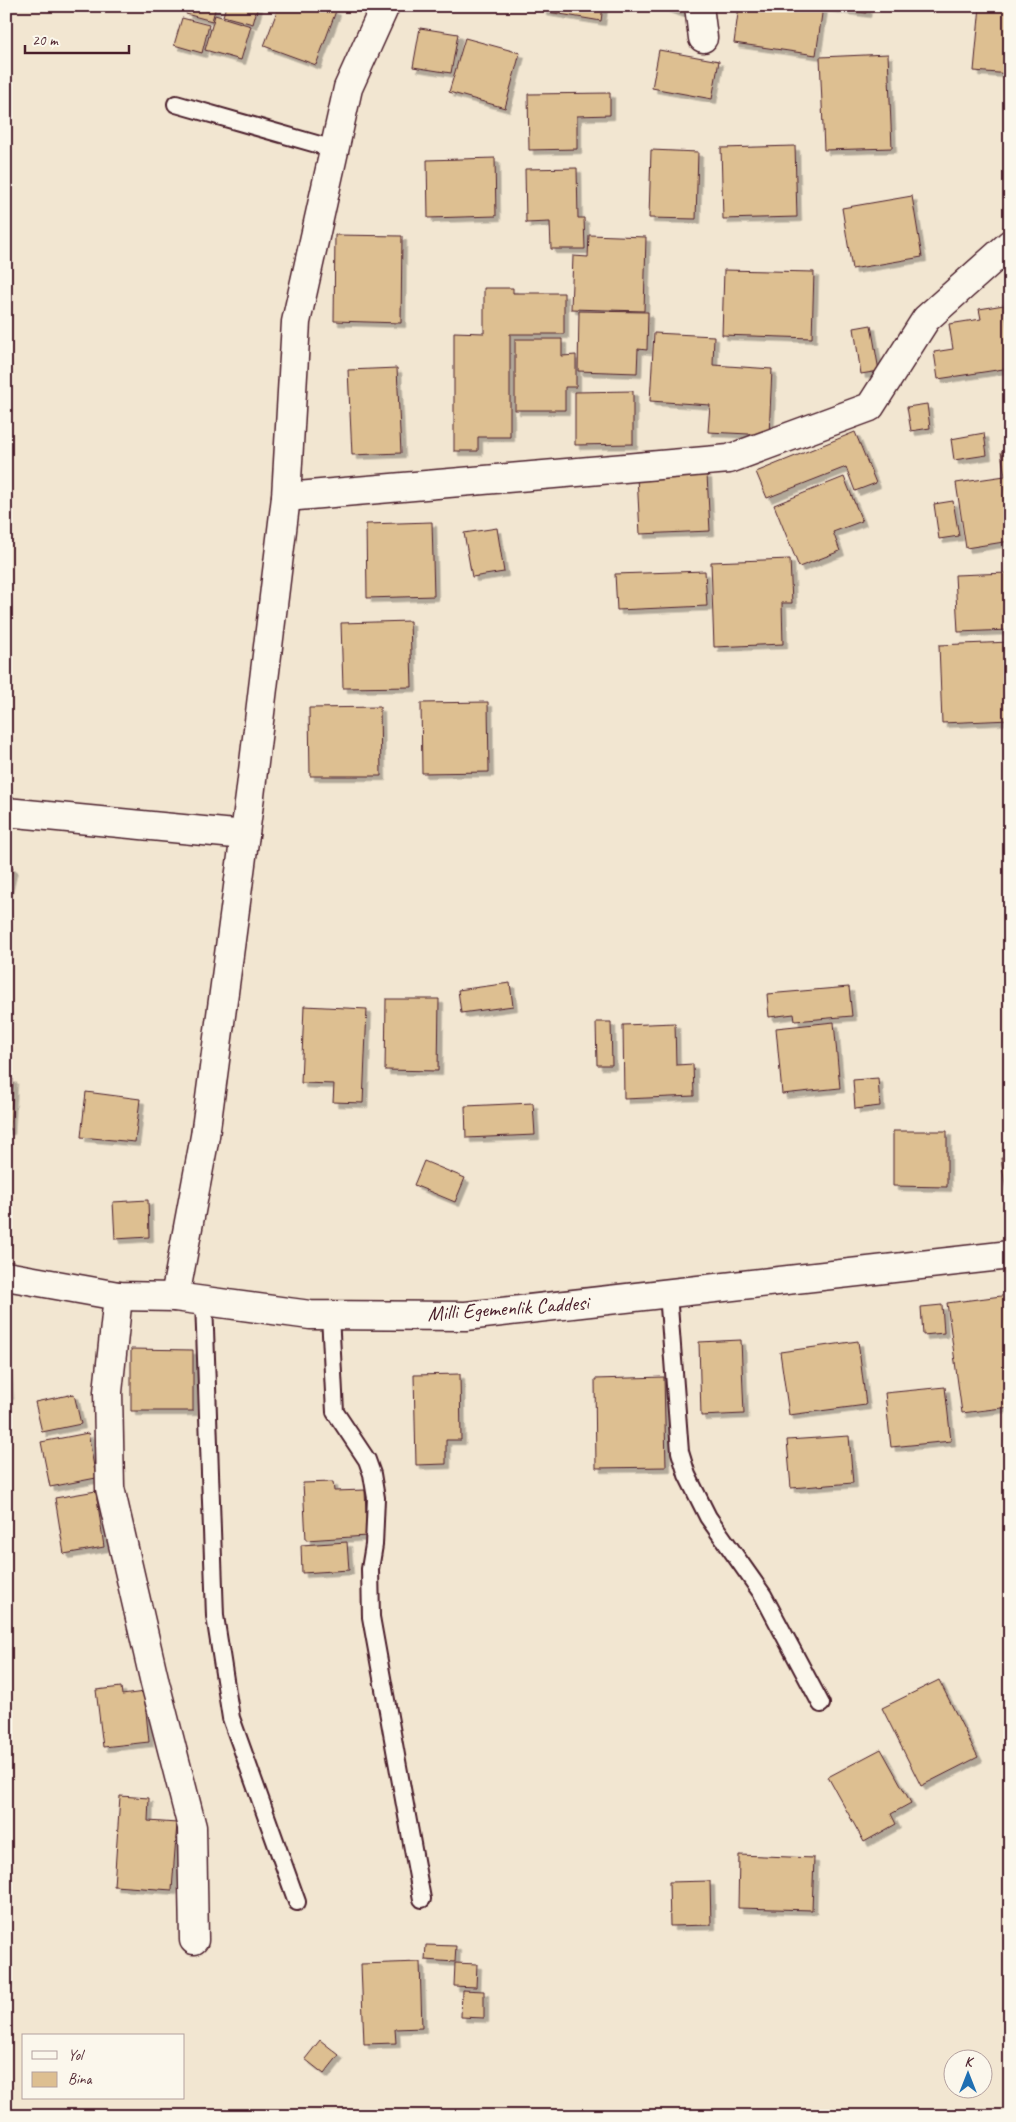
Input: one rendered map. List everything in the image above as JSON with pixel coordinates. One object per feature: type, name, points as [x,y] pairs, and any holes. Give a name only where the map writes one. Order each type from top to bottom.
[{"type":"street","points":[[175,1297],[205,1136],[245,835],[286,496],[296,322],[348,88],[385,6]]},
{"type":"street","points":[[700,6],[703,38]]},
{"type":"street","points":[[286,496],[729,459],[870,407],[926,319],[1010,244]]},
{"type":"street","points":[[6,812],[245,835]]},
{"type":"street","name":"Milli Egemenlik Caddesi","points":[[6,1276],[118,1296],[175,1297],[310,1315],[466,1316],[1010,1255]]},
{"type":"street","points":[[118,1296],[108,1392],[110,1488],[192,1827],[194,1940]]},
{"type":"lane","points":[[176,104],[334,149]]},
{"type":"lane","points":[[668,1293],[680,1452],[687,1475],[708,1517],[763,1595],[821,1704]]},
{"type":"lane","points":[[204,1301],[215,1616],[232,1718],[297,1902]]},
{"type":"lane","points":[[330,1315],[335,1412],[367,1460],[372,1474],[376,1498],[374,1545],[370,1569],[371,1617],[422,1899]]},
{"type":"building","points":[[188,6],[216,6],[212,21],[186,14]]},
{"type":"building","points":[[226,6],[258,6],[253,24],[223,16]]},
{"type":"building","points":[[279,6],[322,6],[336,11],[316,65],[264,46]]},
{"type":"building","points":[[542,6],[603,6],[601,21],[542,11]]},
{"type":"building","points":[[659,6],[682,6],[680,13]]},
{"type":"building","points":[[739,6],[867,6],[866,13],[823,7],[816,55],[734,43]]},
{"type":"building","points":[[980,6],[1010,6],[1010,74],[974,71]]},
{"type":"building","points":[[215,15],[251,26],[241,60],[205,50]]},
{"type":"building","points":[[182,18],[209,25],[202,53],[174,45]]},
{"type":"building","points":[[420,28],[458,34],[451,73],[413,67]]},
{"type":"building","points":[[465,38],[520,53],[505,108],[449,92]]},
{"type":"building","points":[[659,50],[719,61],[712,99],[652,88]]},
{"type":"building","points":[[888,54],[892,148],[824,150],[820,57]]},
{"type":"building","points":[[610,93],[610,115],[577,116],[577,149],[529,150],[528,94]]},
{"type":"building","points":[[795,146],[797,217],[723,219],[721,148]]},
{"type":"building","points":[[651,150],[698,152],[696,219],[649,218]]},
{"type":"building","points":[[495,158],[496,216],[428,218],[427,160]]},
{"type":"building","points":[[577,168],[578,218],[584,218],[585,249],[551,249],[550,222],[526,223],[525,169]]},
{"type":"building","points":[[912,196],[922,257],[852,269],[842,208]]},
{"type":"building","points":[[335,235],[402,236],[401,323],[334,321]]},
{"type":"building","points":[[589,235],[646,237],[644,311],[571,309],[573,256],[588,257]]},
{"type":"building","points":[[724,270],[814,272],[812,338],[722,335]]},
{"type":"building","points":[[484,288],[513,288],[513,293],[564,293],[564,334],[510,334],[510,437],[478,437],[478,451],[454,451],[454,332],[484,333]]},
{"type":"building","points":[[1004,305],[1010,344],[1010,368],[938,379],[934,352],[953,349],[949,324],[981,319],[979,309]]},
{"type":"building","points":[[579,311],[648,312],[647,350],[638,349],[637,373],[578,371]]},
{"type":"building","points":[[871,325],[879,371],[861,374],[854,328]]},
{"type":"building","points":[[654,333],[714,336],[713,365],[772,369],[769,435],[708,432],[710,405],[650,401]]},
{"type":"building","points":[[515,339],[562,339],[562,356],[576,355],[576,387],[565,387],[565,410],[515,410]]},
{"type":"building","points":[[397,368],[401,453],[352,455],[348,370]]},
{"type":"building","points":[[633,391],[633,444],[575,445],[575,392]]},
{"type":"building","points":[[927,404],[930,428],[911,431],[907,407]]},
{"type":"building","points":[[855,432],[876,483],[855,491],[846,467],[767,498],[756,472]]},
{"type":"building","points":[[984,433],[987,455],[954,460],[951,439]]},
{"type":"building","points":[[1010,450],[1010,541],[966,548],[956,483],[1005,476],[1001,452]]},
{"type":"building","points":[[707,474],[710,531],[640,534],[637,476]]},
{"type":"building","points":[[844,477],[862,521],[833,532],[840,551],[799,567],[774,505]]},
{"type":"building","points":[[953,501],[959,536],[939,539],[934,504]]},
{"type":"building","points":[[432,522],[434,596],[367,598],[366,524]]},
{"type":"building","points":[[497,528],[504,572],[472,577],[464,533]]},
{"type":"building","points":[[790,559],[792,603],[782,603],[783,644],[714,647],[711,562]]},
{"type":"building","points":[[705,571],[707,606],[617,610],[615,574]]},
{"type":"building","points":[[1008,573],[1010,630],[958,632],[955,575]]},
{"type":"building","points":[[410,621],[412,687],[343,688],[341,623]]},
{"type":"building","points":[[1010,642],[1010,720],[942,723],[939,645]]},
{"type":"building","points":[[488,702],[489,772],[422,773],[421,703]]},
{"type":"building","points":[[380,707],[381,776],[310,776],[309,708]]},
{"type":"building","points":[[6,866],[13,867],[6,897]]},
{"type":"building","points":[[510,983],[513,1006],[461,1013],[458,990]]},
{"type":"building","points":[[849,987],[852,1016],[795,1021],[794,1014],[769,1017],[767,994]]},
{"type":"building","points":[[386,999],[439,999],[438,1071],[385,1070]]},
{"type":"building","points":[[304,1006],[367,1009],[363,1103],[333,1102],[334,1084],[301,1083]]},
{"type":"building","points":[[596,1022],[611,1022],[612,1065],[597,1065]]},
{"type":"building","points":[[834,1022],[840,1088],[782,1094],[776,1028]]},
{"type":"building","points":[[675,1023],[676,1065],[693,1064],[694,1096],[624,1099],[623,1025]]},
{"type":"building","points":[[6,1078],[13,1079],[10,1130],[6,1130]]},
{"type":"building","points":[[878,1078],[880,1106],[855,1109],[853,1080]]},
{"type":"building","points":[[86,1092],[140,1099],[135,1142],[81,1137]]},
{"type":"building","points":[[533,1103],[535,1135],[466,1138],[465,1106]]},
{"type":"building","points":[[893,1131],[947,1131],[947,1187],[893,1186]]},
{"type":"building","points":[[1010,1157],[1010,1218],[1001,1158]]},
{"type":"building","points":[[424,1161],[465,1178],[455,1202],[414,1185]]},
{"type":"building","points":[[148,1200],[149,1237],[115,1239],[113,1202]]},
{"type":"building","points":[[1009,1295],[1010,1407],[962,1413],[947,1303]]},
{"type":"building","points":[[942,1305],[944,1333],[923,1335],[921,1307]]},
{"type":"building","points":[[6,1339],[9,1395],[6,1395]]},
{"type":"building","points":[[741,1340],[744,1414],[701,1416],[699,1342]]},
{"type":"building","points":[[858,1341],[866,1405],[789,1415],[780,1352]]},
{"type":"building","points":[[131,1349],[193,1350],[193,1411],[131,1411]]},
{"type":"building","points":[[460,1374],[461,1440],[446,1440],[446,1464],[416,1465],[414,1375]]},
{"type":"building","points":[[664,1377],[666,1467],[596,1468],[595,1379]]},
{"type":"building","points":[[945,1387],[951,1441],[891,1447],[885,1393]]},
{"type":"building","points":[[74,1394],[81,1424],[42,1432],[35,1402]]},
{"type":"building","points":[[88,1433],[96,1478],[50,1487],[41,1442]]},
{"type":"building","points":[[849,1436],[853,1483],[791,1488],[787,1440]]},
{"type":"building","points":[[333,1482],[334,1491],[365,1490],[367,1536],[306,1540],[303,1483]]},
{"type":"building","points":[[96,1491],[104,1547],[64,1554],[55,1498]]},
{"type":"building","points":[[347,1542],[349,1570],[302,1573],[301,1545]]},
{"type":"building","points":[[939,1680],[978,1757],[921,1786],[882,1708]]},
{"type":"building","points":[[121,1687],[122,1695],[144,1692],[149,1742],[103,1747],[96,1690]]},
{"type":"building","points":[[881,1749],[911,1803],[891,1814],[896,1824],[864,1842],[828,1777]]},
{"type":"building","points":[[120,1796],[149,1798],[148,1821],[177,1823],[172,1890],[114,1886]]},
{"type":"building","points":[[739,1855],[814,1858],[812,1910],[738,1908]]},
{"type":"building","points":[[710,1881],[711,1925],[670,1926],[669,1882]]},
{"type":"building","points":[[426,1945],[456,1946],[455,1962],[425,1960]]},
{"type":"building","points":[[420,1962],[422,2028],[395,2029],[396,2043],[364,2044],[361,1964]]},
{"type":"building","points":[[455,1963],[477,1964],[476,1987],[454,1986]]},
{"type":"building","points":[[462,1990],[484,1991],[484,2018],[461,2017]]},
{"type":"building","points":[[320,2040],[339,2055],[324,2074],[305,2059]]}]
